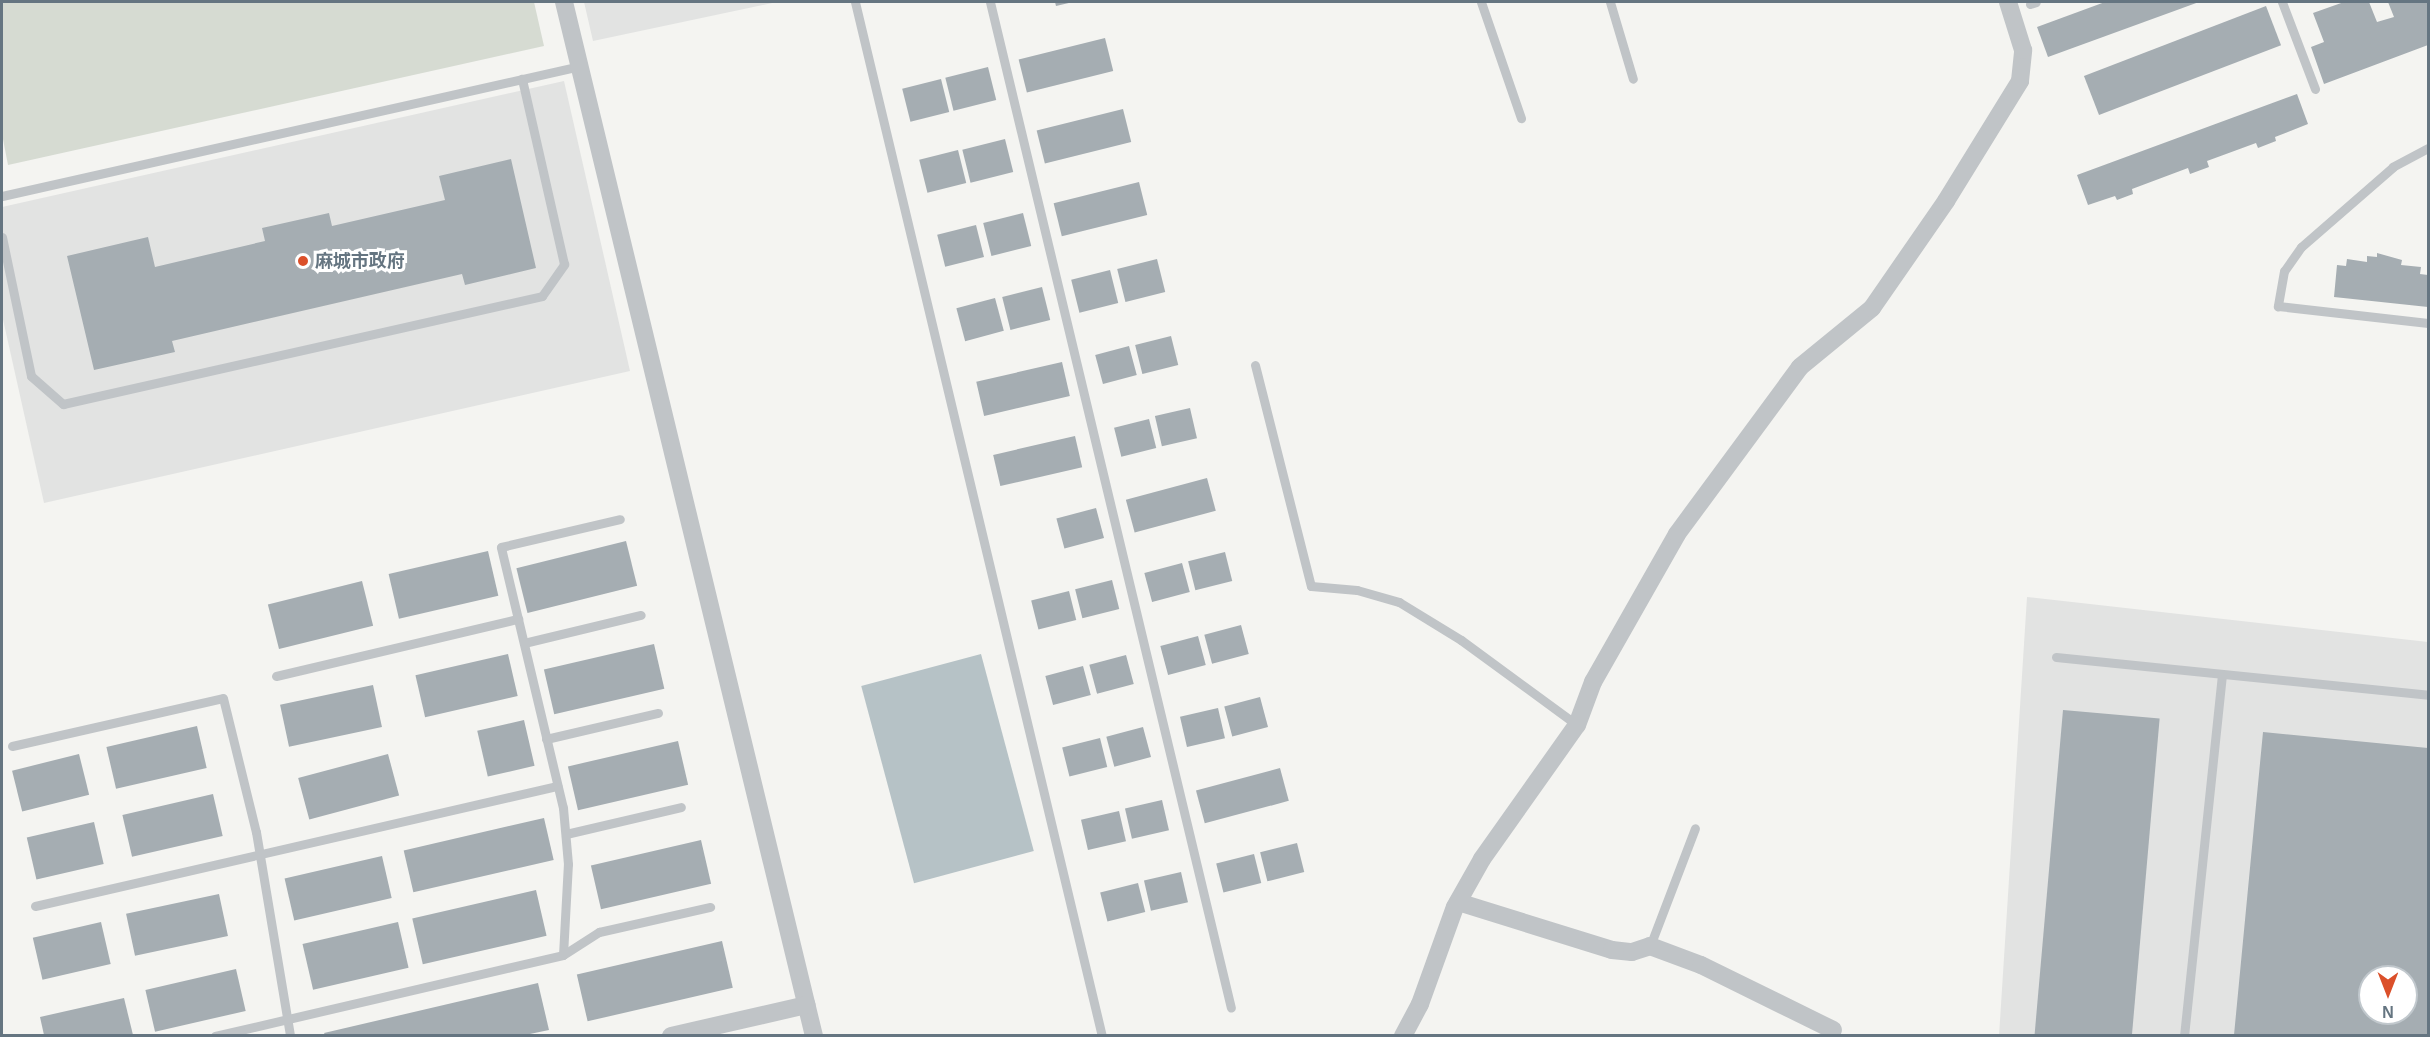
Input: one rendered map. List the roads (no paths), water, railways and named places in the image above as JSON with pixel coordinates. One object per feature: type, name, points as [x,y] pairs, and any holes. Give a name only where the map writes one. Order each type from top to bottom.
[{"type":"street","points":[[564,2],[814,1035]]},
{"type":"street","points":[[1403,1035],[1420,1004],[1458,902],[1482,859],[1577,725],[1593,682],[1677,534],[1800,367],[1872,308],[1946,201],[2020,81],[2023,50],[2008,2]]},
{"type":"street","points":[[1458,902],[1612,950],[1632,952],[1650,946],[1701,965],[1833,1030]]},
{"type":"street","points":[[671,1035],[806,1005]]},
{"type":"lane","points":[[855,2],[1102,1035]]},
{"type":"lane","points":[[990,2],[1232,1008]]},
{"type":"lane","points":[[1481,2],[1521,118]]},
{"type":"lane","points":[[1610,2],[1633,79]]},
{"type":"lane","points":[[2282,2],[2315,89]]},
{"type":"lane","points":[[2,196],[580,66]]},
{"type":"lane","points":[[2,237],[31,376],[63,404],[542,296],[564,264],[522,79]]},
{"type":"lane","points":[[2428,148],[2393,167],[2301,247],[2284,271],[2278,306],[2428,324]]},
{"type":"lane","points":[[1255,365],[1311,586],[1357,590],[1399,602],[1461,640],[1577,725]]},
{"type":"lane","points":[[563,955],[566,834],[557,786],[501,547],[620,519]]},
{"type":"lane","points":[[524,643],[641,615]]},
{"type":"lane","points":[[276,676],[518,620]]},
{"type":"lane","points":[[2056,657],[2428,695]]},
{"type":"lane","points":[[2184,1035],[2222,674]]},
{"type":"lane","points":[[12,746],[223,698],[260,854],[290,1035]]},
{"type":"lane","points":[[546,739],[658,713]]},
{"type":"lane","points":[[35,906],[557,786]]},
{"type":"lane","points":[[566,834],[681,807]]},
{"type":"lane","points":[[1650,946],[1695,828]]},
{"type":"lane","points":[[215,1035],[563,955],[599,932],[710,907]]},
{"type":"place","name":"麻城市政府","points":[[303,261]]}]
